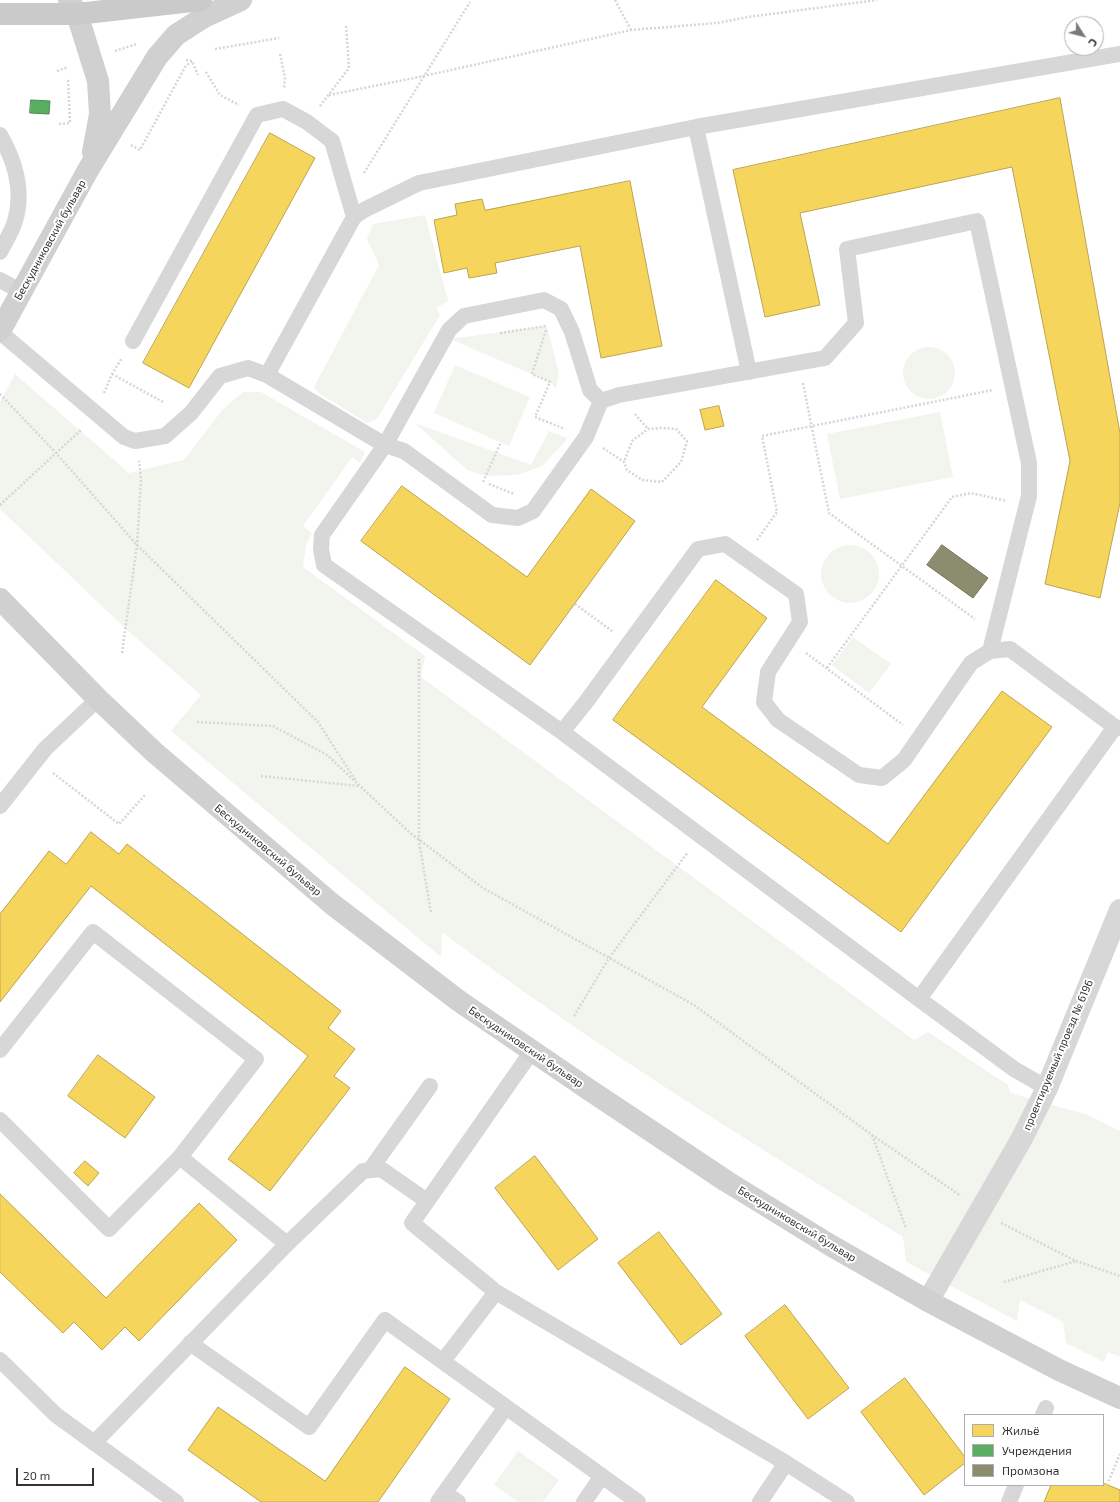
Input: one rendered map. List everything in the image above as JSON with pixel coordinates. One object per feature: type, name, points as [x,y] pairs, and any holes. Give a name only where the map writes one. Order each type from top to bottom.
[{"type":"main road","points":[[0,14],[73,7],[202,0]]},
{"type":"street","name":"Бескудниковский бульвар","points":[[0,331],[88,170],[157,57],[176,35],[204,17],[241,0]]},
{"type":"street","name":"Бескудниковский бульвар","points":[[73,7],[98,81],[100,114],[88,170]]},
{"type":"street","name":"Бескудниковский бульвар","points":[[0,599],[98,699],[154,752],[332,904],[459,1001],[726,1181],[830,1245],[928,1301],[1059,1370],[1120,1398]]},
{"type":"street","name":"проектируемый проезд № 6196","points":[[928,1301],[1021,1140],[1047,1088],[1120,910]]},
{"type":"lane","points":[[267,375],[354,217],[364,210],[419,183],[696,127],[1120,54]]},
{"type":"lane","points":[[133,340],[257,115],[283,109],[307,122],[332,141],[354,217]]},
{"type":"lane","points":[[696,127],[749,372]]},
{"type":"lane","points":[[0,135],[15,166],[18,184],[18,202],[15,221],[0,252]]},
{"type":"lane","points":[[0,331],[124,437],[135,441],[165,436],[191,413],[220,376],[248,368],[267,375],[386,445],[404,451],[492,515],[518,518],[533,511],[586,437],[601,401],[619,395],[825,358],[856,324],[847,250],[977,221],[1029,463],[1029,496],[990,651]]},
{"type":"lane","points":[[0,280],[22,292]]},
{"type":"lane","points":[[601,401],[590,390],[572,332],[561,309],[544,300],[464,316],[449,330],[386,445],[322,535],[321,550],[324,565],[562,732],[1014,1069],[1047,1088]]},
{"type":"lane","points":[[562,732],[586,702],[698,549],[725,544],[796,594],[800,622],[768,672],[764,702],[778,720],[859,775],[882,778],[904,760],[971,663],[990,651],[1010,649],[1117,727],[919,999]]},
{"type":"lane","points":[[0,806],[45,749],[98,699]]},
{"type":"lane","points":[[0,1050],[93,932],[256,1059],[180,1157],[109,1229],[0,1120]]},
{"type":"lane","points":[[532,1051],[412,1223],[496,1292],[786,1464],[847,1502]]},
{"type":"lane","points":[[370,1170],[430,1086]]},
{"type":"lane","points":[[180,1157],[287,1244]]},
{"type":"lane","points":[[94,1443],[287,1244],[363,1171],[381,1169],[427,1201]]},
{"type":"lane","points":[[443,1361],[496,1292]]},
{"type":"lane","points":[[190,1343],[309,1427],[385,1320],[638,1502]]},
{"type":"lane","points":[[0,1360],[56,1415],[176,1502]]},
{"type":"lane","points":[[458,1502],[442,1497],[506,1406]]},
{"type":"lane","points":[[760,1502],[786,1464]]},
{"type":"lane","points":[[584,1502],[602,1476]]},
{"type":"lane","points":[[1009,1502],[1016,1486]]},
{"type":"path","points":[[615,0],[631,30]]},
{"type":"path","points":[[328,95],[424,76],[631,30],[717,23],[748,17],[877,0]]},
{"type":"path","points":[[349,197],[470,2]]},
{"type":"path","points":[[307,122],[349,68],[346,25]]},
{"type":"path","points":[[215,50],[279,38]]},
{"type":"path","points":[[111,53],[136,44],[141,46]]},
{"type":"path","points":[[280,54],[285,78],[283,109]]},
{"type":"path","points":[[134,138],[130,144],[140,150],[185,67],[192,61]]},
{"type":"path","points":[[57,71],[69,67]]},
{"type":"path","points":[[206,72],[220,95],[257,115]]},
{"type":"path","points":[[59,124],[70,124],[68,78]]},
{"type":"path","points":[[535,417],[550,382],[532,374],[545,335],[551,304]]},
{"type":"path","points":[[495,333],[547,326]]},
{"type":"path","points":[[0,505],[80,430],[96,412],[112,374],[133,340]]},
{"type":"path","points":[[799,363],[829,513],[995,633]]},
{"type":"path","points":[[112,374],[163,402]]},
{"type":"path","points":[[745,558],[777,512],[762,436],[1013,386]]},
{"type":"path","points":[[0,394],[56,453],[137,545],[318,722],[359,786]]},
{"type":"path","points":[[648,429],[676,429],[687,441],[681,462],[662,482],[642,480],[627,470],[624,462],[632,441],[648,429]]},
{"type":"path","points":[[122,653],[137,545],[142,479],[135,441]]},
{"type":"path","points":[[475,502],[501,442]]},
{"type":"path","points":[[483,482],[538,504]]},
{"type":"path","points":[[827,668],[952,496],[971,493],[1027,505]]},
{"type":"path","points":[[575,604],[628,644]]},
{"type":"path","points":[[419,632],[420,841],[431,914]]},
{"type":"path","points":[[788,640],[920,737]]},
{"type":"path","points":[[197,722],[273,726],[328,755],[359,786],[420,841],[483,888],[694,1005],[872,1135],[961,1196]]},
{"type":"path","points":[[37,760],[119,824],[145,795]]},
{"type":"path","points":[[262,776],[359,786]]},
{"type":"path","points":[[574,1016],[609,958],[701,836]]},
{"type":"path","points":[[872,1135],[906,1228]]},
{"type":"path","points":[[997,1221],[1076,1261],[1120,1276]]},
{"type":"path","points":[[1004,1282],[1076,1261]]},
{"type":"path","points":[[1107,1485],[1120,1454]]},
{"type":"shaded area","points":[[425,215],[448,301],[436,308],[440,315],[377,419],[367,423],[319,393],[314,387],[379,265],[367,239],[373,224]]},
{"type":"shaded area","points":[[547,326],[559,373],[556,389],[550,382],[450,339]]},
{"type":"shaded area","points":[[929,347],[939,349],[947,355],[953,363],[955,373],[953,383],[947,391],[939,397],[929,399],[919,397],[911,391],[905,383],[903,373],[905,363],[911,355],[919,349]]},
{"type":"shaded area","points":[[455,365],[530,397],[509,446],[434,413]]},
{"type":"shaded area","points":[[15,374],[129,473],[184,460],[223,409],[243,392],[261,392],[365,452],[360,463],[352,457],[303,526],[312,533],[306,545],[303,567],[425,656],[421,677],[914,1040],[928,1032],[1008,1085],[1010,1093],[1088,1115],[1120,1131],[1120,1357],[1108,1352],[1104,1362],[1066,1343],[1063,1322],[1020,1300],[1017,1321],[906,1262],[903,1237],[727,1127],[611,1052],[554,1013],[442,932],[441,957],[171,731],[201,695],[125,628],[0,509],[0,402]]},
{"type":"shaded area","points":[[940,412],[953,477],[840,499],[827,434]]},
{"type":"shaded area","points":[[415,423],[531,465],[549,431],[567,438],[542,466],[517,475],[486,476],[467,470]]},
{"type":"shaded area","points":[[844,545],[856,545],[871,553],[879,568],[879,580],[871,595],[856,603],[844,603],[829,595],[821,580],[821,568],[829,553]]},
{"type":"shaded area","points":[[853,637],[891,664],[869,693],[832,665]]},
{"type":"shaded area","points":[[518,1451],[559,1480],[543,1502],[518,1502],[494,1485]]},
{"type":"building: Жильё","points":[[1060,98],[1120,433],[1120,503],[1100,598],[1045,584],[1070,461],[1012,167],[800,213],[820,305],[765,317],[733,170]]},
{"type":"building: Жильё","points":[[270,133],[315,158],[189,388],[143,363]]},
{"type":"building: Жильё","points":[[630,181],[662,346],[601,358],[580,246],[495,263],[497,273],[469,278],[467,268],[444,273],[434,220],[457,215],[455,204],[482,199],[485,210]]},
{"type":"building: Жильё","points":[[719,406],[724,426],[705,430],[700,410]]},
{"type":"building: Жильё","points":[[402,486],[527,577],[591,489],[635,521],[530,665],[361,541]]},
{"type":"building: Жильё","points":[[716,580],[767,618],[702,707],[888,844],[1002,691],[1052,727],[901,932],[613,720]]},
{"type":"building: Жильё","points":[[91,832],[119,854],[127,844],[341,1011],[328,1028],[355,1049],[334,1076],[350,1088],[270,1191],[228,1159],[308,1056],[91,886],[0,1002],[0,914],[49,851],[66,864]]},
{"type":"building: Жильё","points":[[98,1055],[155,1097],[125,1138],[68,1096]]},
{"type":"building: Жильё","points":[[535,1156],[598,1239],[558,1270],[495,1188]]},
{"type":"building: Жильё","points":[[85,1161],[99,1173],[88,1186],[74,1173]]},
{"type":"building: Жильё","points":[[0,1194],[106,1298],[199,1203],[237,1240],[139,1341],[125,1327],[102,1350],[74,1322],[63,1333],[0,1272]]},
{"type":"building: Жильё","points":[[659,1232],[722,1314],[681,1345],[618,1263]]},
{"type":"building: Жильё","points":[[785,1305],[849,1388],[808,1419],[745,1336]]},
{"type":"building: Жильё","points":[[405,1367],[450,1399],[378,1502],[261,1502],[188,1450],[218,1407],[325,1481]]},
{"type":"building: Жильё","points":[[905,1378],[964,1456],[964,1464],[924,1495],[861,1412]]},
{"type":"building: Жильё","points":[[1104,1483],[1120,1490],[1120,1502],[1044,1502],[1051,1486],[1104,1486]]},
{"type":"building: Учреждения","points":[[31,100],[50,101],[49,114],[30,113]]},
{"type":"building: Промзона","points":[[942,545],[988,578],[973,598],[927,565]]}]
